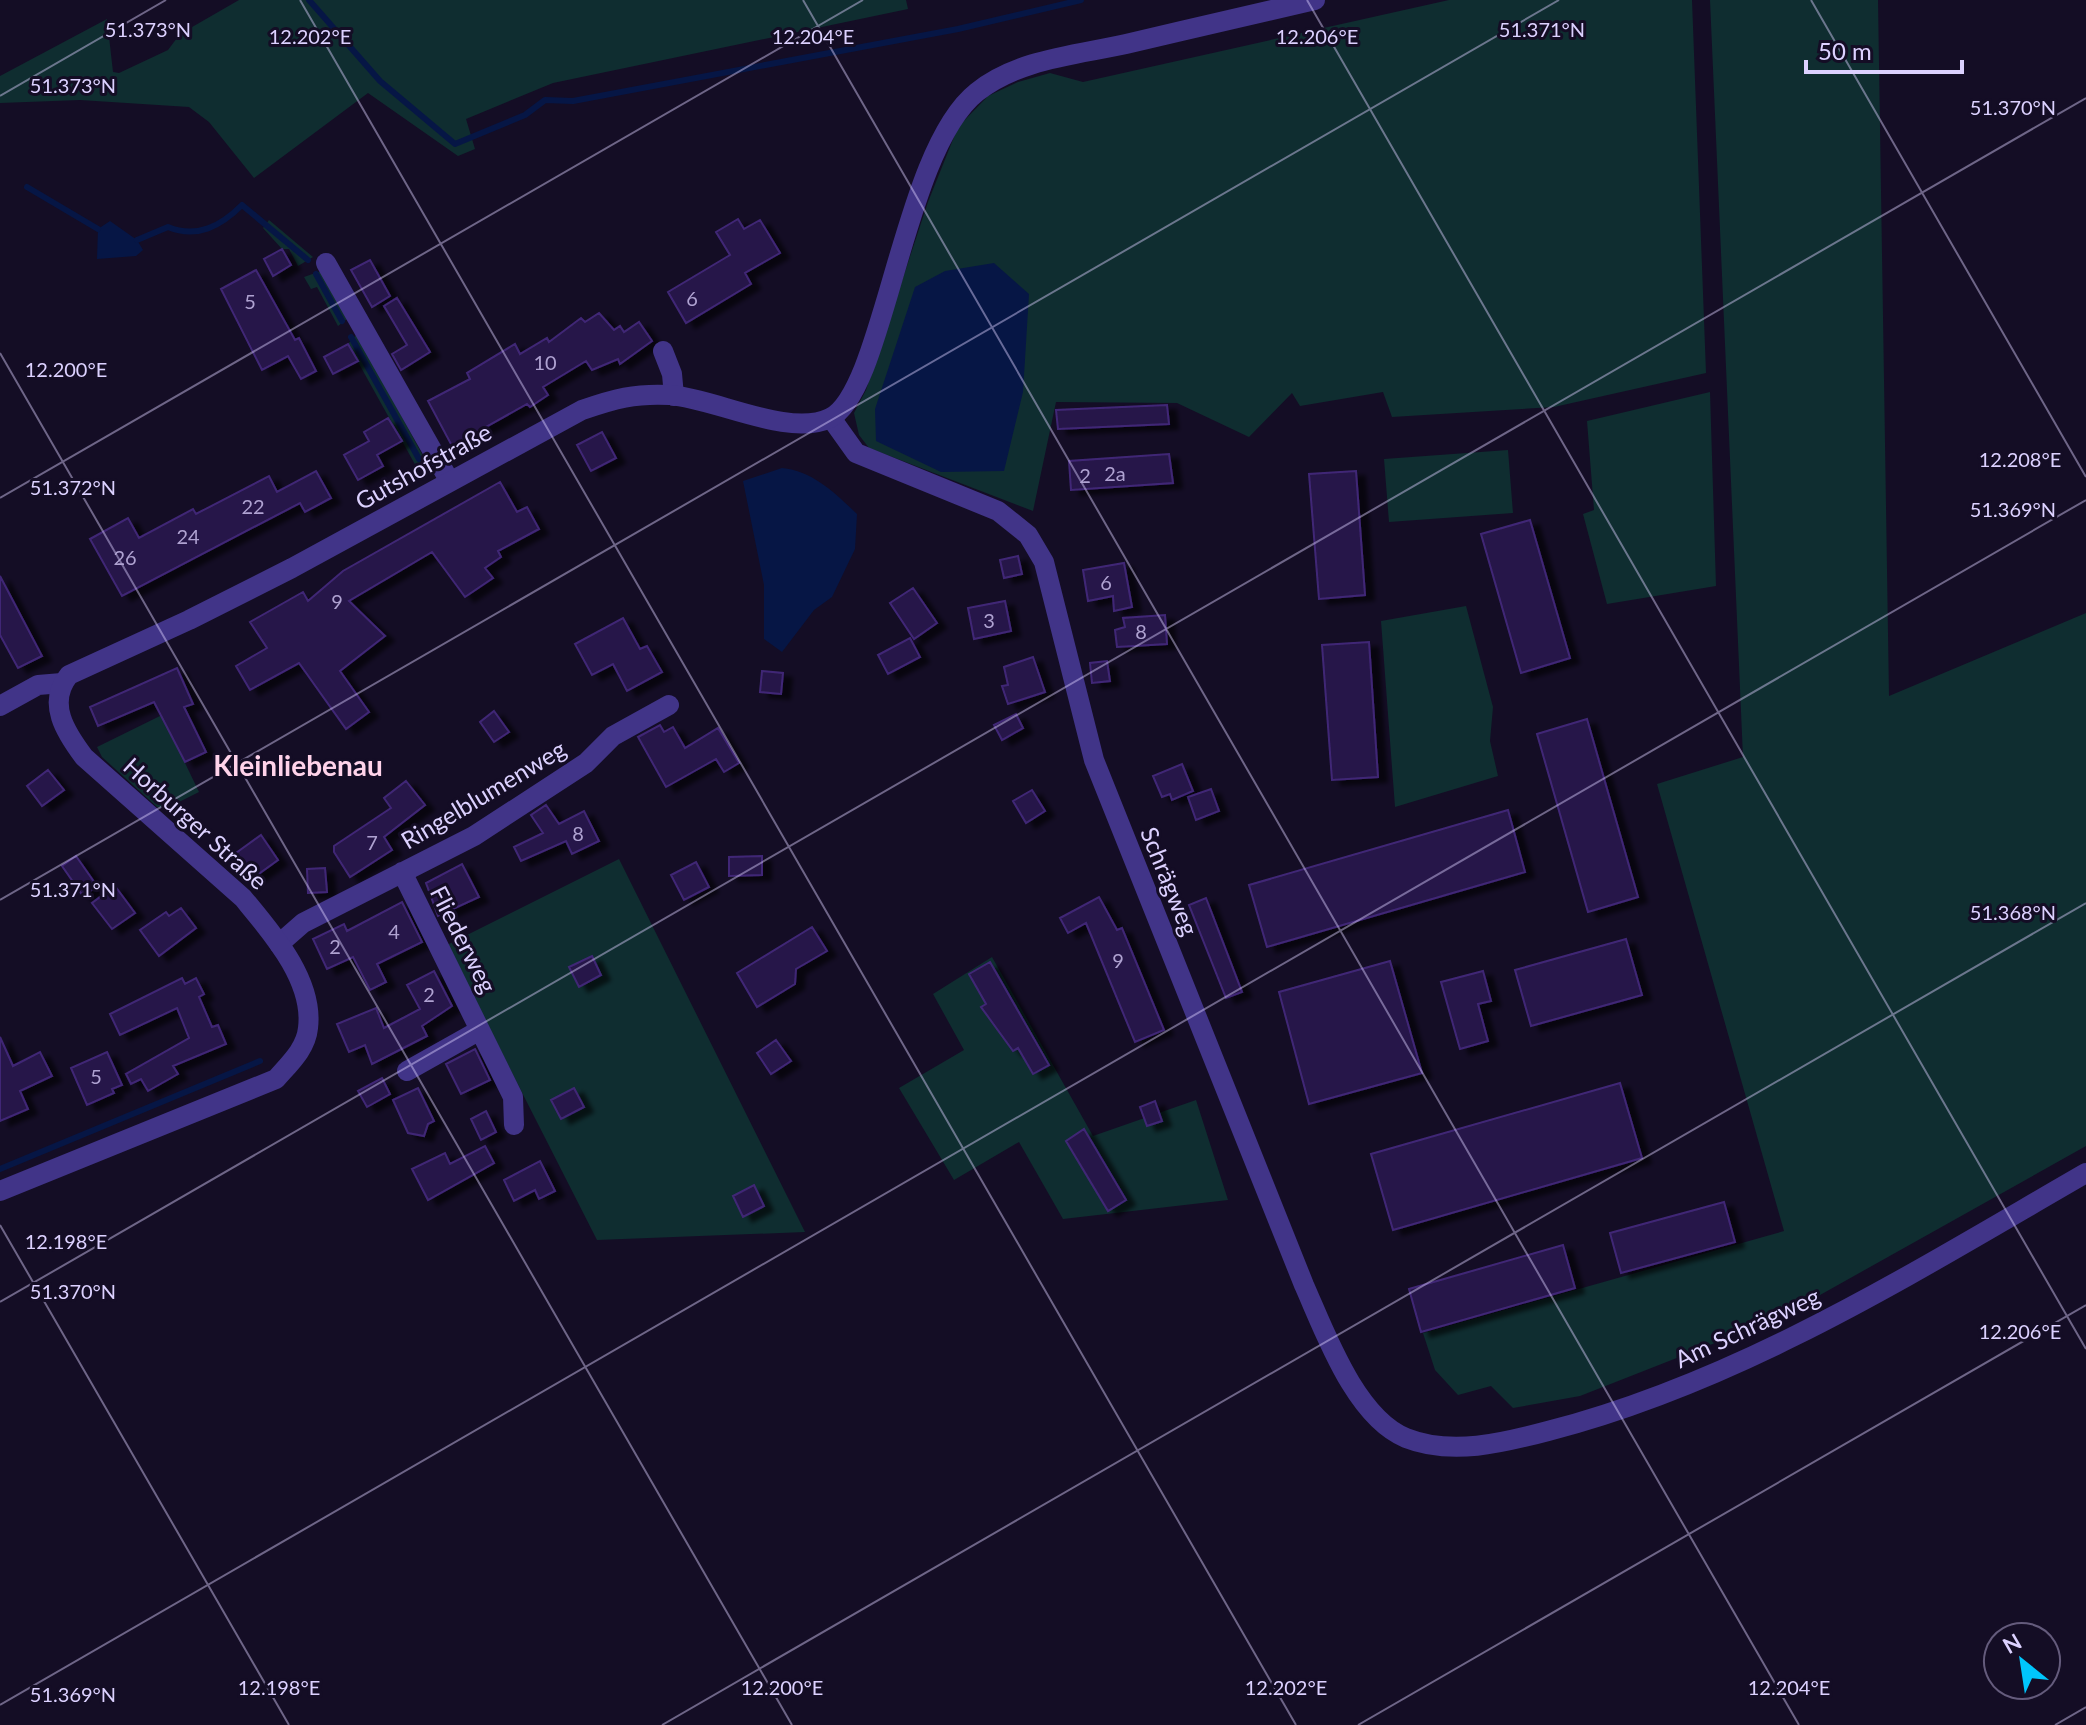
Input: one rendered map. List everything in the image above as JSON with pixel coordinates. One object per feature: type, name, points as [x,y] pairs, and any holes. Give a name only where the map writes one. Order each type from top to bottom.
[{"type":"street","points":[[831,418],[849,400],[870,351],[917,198],[938,143],[959,109],[978,91],[1027,66],[1315,0]]},
{"type":"street","points":[[326,263],[449,480]]},
{"type":"street","points":[[663,351],[672,374],[674,396]]},
{"type":"street","name":"Gutshofstraße","points":[[0,706],[38,685],[62,683],[77,671],[189,620],[582,410],[628,395],[674,396],[787,421],[807,423],[831,418]]},
{"type":"street","name":"Schrägweg","points":[[831,418],[856,453],[998,511],[1028,535],[1044,562],[1094,760],[1304,1285],[1338,1362],[1366,1406],[1404,1437]]},
{"type":"street","name":"Horburger Straße","points":[[0,1191],[276,1079],[299,1054],[308,1028],[300,981],[279,944],[243,898],[84,757],[67,734],[59,715],[62,683]]},
{"type":"street","name":"Ringelblumenweg","points":[[279,944],[303,923],[402,872],[478,844],[586,763],[613,736],[669,705]]},
{"type":"street","name":"Fliederweg","points":[[402,872],[513,1097],[514,1125]]},
{"type":"street","name":"Fliederweg","points":[[407,1071],[480,1030]]},
{"type":"street","name":"Am Schrägweg","points":[[1404,1437],[1446,1449],[1516,1439],[1610,1415],[1781,1344],[2086,1173]]},
{"type":"green space","points":[[239,0],[906,0],[908,9],[553,83],[466,119],[475,149],[458,156],[368,93],[254,178],[209,122],[189,107],[80,100],[0,103],[0,76],[107,19],[113,72],[119,73],[168,50],[180,34]]},
{"type":"green space","points":[[1449,0],[1692,0],[1706,373],[1554,407],[1392,417],[1383,392],[1300,406],[1292,393],[1249,437],[1177,403],[1056,402],[1033,511],[869,448],[859,435],[854,413],[866,390],[928,202],[958,127],[988,96],[1018,82],[1050,73],[1083,82]]},
{"type":"green space","points":[[1710,0],[1878,0],[1889,696],[2086,613],[2086,1146],[1804,1304],[1580,1396],[1513,1408],[1491,1386],[1458,1395],[1435,1370],[1423,1333],[1784,1231],[1657,784],[1743,757]]},
{"type":"green space","points":[[269,220],[313,257],[298,266],[289,249],[282,249],[263,228]]},
{"type":"green space","points":[[321,271],[347,319],[338,326],[317,287],[311,289],[304,277]]},
{"type":"green space","points":[[357,334],[422,454],[425,464],[417,468],[348,344]]},
{"type":"green space","points":[[1710,392],[1716,586],[1607,604],[1583,514],[1594,510],[1587,421]]},
{"type":"green space","points":[[1508,450],[1513,513],[1389,522],[1384,459]]},
{"type":"green space","points":[[1466,606],[1493,707],[1490,741],[1498,776],[1395,807],[1381,621]]},
{"type":"green space","points":[[162,715],[199,792],[165,809],[157,807],[102,757],[97,747]]},
{"type":"green space","points":[[619,859],[805,1232],[597,1240],[447,945]]},
{"type":"green space","points":[[992,957],[1093,1136],[1196,1100],[1228,1200],[1063,1219],[1019,1142],[954,1180],[899,1088],[964,1050],[933,994]]},
{"type":"water","points":[[110,221],[137,240],[143,250],[136,256],[97,259],[98,229]]},
{"type":"water","points":[[994,263],[1029,294],[1023,392],[1004,471],[941,472],[876,441],[875,409],[915,287],[945,271]]},
{"type":"water","points":[[782,468],[814,478],[857,514],[855,549],[832,597],[814,610],[782,652],[764,639],[764,585],[743,481]]},
{"type":"building","points":[[738,219],[744,229],[760,220],[780,253],[745,273],[751,284],[686,323],[668,292],[730,255],[716,232]]},
{"type":"building","points":[[282,249],[291,265],[273,276],[264,259]]},
{"type":"building","points":[[370,260],[390,296],[372,307],[351,270]]},
{"type":"building","points":[[256,270],[316,371],[301,379],[288,356],[262,370],[221,289]]},
{"type":"building","points":[[397,298],[430,352],[401,370],[392,354],[407,345],[384,306]]},
{"type":"building","points":[[599,313],[614,330],[620,326],[624,332],[639,322],[652,341],[620,364],[618,359],[592,370],[586,361],[543,387],[548,395],[530,407],[527,404],[452,446],[428,401],[470,379],[467,373],[515,344],[520,354],[547,338],[549,342],[581,318],[585,322]]},
{"type":"building","points":[[348,344],[358,361],[333,374],[324,357]]},
{"type":"building","points":[[1167,405],[1169,424],[1058,429],[1056,410]]},
{"type":"building","points":[[388,418],[402,441],[377,455],[383,466],[358,480],[344,455],[369,441],[364,432]]},
{"type":"building","points":[[602,432],[616,458],[591,471],[577,445]]},
{"type":"building","points":[[1169,454],[1173,483],[1071,490],[1069,461]]},
{"type":"building","points":[[316,471],[331,498],[305,512],[300,503],[122,596],[90,539],[128,518],[139,538],[193,509],[196,514],[269,476],[277,492]]},
{"type":"building","points":[[1356,471],[1365,595],[1319,599],[1309,474]]},
{"type":"building","points":[[500,482],[517,512],[527,507],[539,529],[498,551],[501,557],[485,568],[493,578],[465,597],[432,552],[349,601],[385,636],[340,671],[369,712],[346,729],[299,663],[250,690],[236,666],[267,648],[250,622],[303,592],[308,601],[343,571]]},
{"type":"building","points":[[1530,520],[1570,658],[1521,673],[1481,534]]},
{"type":"building","points":[[1018,556],[1022,574],[1004,578],[1000,560]]},
{"type":"building","points":[[1124,563],[1132,607],[1114,611],[1113,596],[1088,601],[1083,570]]},
{"type":"building","points":[[0,576],[42,656],[18,668],[0,635]]},
{"type":"building","points":[[913,588],[937,623],[914,639],[890,603]]},
{"type":"building","points":[[1005,601],[1011,631],[974,639],[968,608]]},
{"type":"building","points":[[1165,615],[1167,644],[1117,647],[1115,630],[1125,627],[1123,618]]},
{"type":"building","points":[[623,618],[640,649],[647,646],[662,672],[627,691],[613,664],[592,675],[575,644]]},
{"type":"building","points":[[910,638],[920,657],[888,674],[878,655]]},
{"type":"building","points":[[1369,642],[1378,777],[1332,780],[1322,645]]},
{"type":"building","points":[[1033,657],[1045,692],[1008,704],[1002,686],[1008,685],[1004,667]]},
{"type":"building","points":[[1107,661],[1110,681],[1092,683],[1090,663]]},
{"type":"building","points":[[177,668],[193,704],[184,707],[206,752],[185,762],[154,702],[98,726],[90,707]]},
{"type":"building","points":[[762,671],[783,673],[781,694],[760,692]]},
{"type":"building","points":[[494,711],[509,732],[494,742],[480,722]]},
{"type":"building","points":[[1016,714],[1023,728],[1002,740],[994,725]]},
{"type":"building","points":[[1587,719],[1638,897],[1588,912],[1537,734]]},
{"type":"building","points":[[660,725],[664,732],[673,727],[685,748],[718,728],[739,763],[724,772],[716,759],[666,787],[638,737]]},
{"type":"building","points":[[1182,764],[1193,791],[1172,800],[1170,794],[1162,797],[1153,776]]},
{"type":"building","points":[[48,770],[64,790],[42,806],[27,786]]},
{"type":"building","points":[[406,781],[425,805],[384,837],[392,850],[350,877],[334,852],[334,846],[391,808],[384,798]]},
{"type":"building","points":[[1211,789],[1219,811],[1196,820],[1188,797]]},
{"type":"building","points":[[1032,790],[1045,811],[1026,823],[1013,801]]},
{"type":"building","points":[[546,805],[559,824],[584,811],[599,841],[572,854],[566,841],[521,861],[514,847],[543,833],[531,815]]},
{"type":"building","points":[[1508,810],[1525,872],[1267,947],[1249,885]]},
{"type":"building","points":[[261,835],[278,860],[253,878],[236,853]]},
{"type":"building","points":[[76,856],[97,886],[83,896],[62,866]]},
{"type":"building","points":[[762,856],[762,875],[729,876],[729,857]]},
{"type":"building","points":[[696,862],[709,887],[684,900],[671,875]]},
{"type":"building","points":[[462,864],[479,897],[438,916],[426,883]]},
{"type":"building","points":[[325,868],[327,892],[308,893],[307,869]]},
{"type":"building","points":[[115,886],[135,913],[112,929],[92,903]]},
{"type":"building","points":[[1099,897],[1117,930],[1122,928],[1164,1030],[1135,1042],[1086,923],[1068,933],[1060,918]]},
{"type":"building","points":[[1206,898],[1242,992],[1226,998],[1189,905]]},
{"type":"building","points":[[402,902],[422,942],[377,964],[386,982],[370,990],[353,957],[327,969],[313,939],[344,924],[347,931]]},
{"type":"building","points":[[181,908],[196,928],[159,956],[140,930],[166,912],[169,916]]},
{"type":"building","points":[[812,927],[827,951],[796,969],[795,984],[757,1007],[737,973]]},
{"type":"building","points":[[1626,939],[1642,995],[1531,1026],[1515,970]]},
{"type":"building","points":[[592,956],[601,975],[579,987],[569,967]]},
{"type":"building","points":[[1390,961],[1422,1073],[1309,1104],[1279,992]]},
{"type":"building","points":[[990,962],[1049,1065],[1033,1074],[1018,1048],[1013,1051],[981,1007],[986,1004],[969,974]]},
{"type":"building","points":[[434,971],[452,1006],[422,1026],[427,1036],[372,1064],[365,1045],[349,1052],[337,1024],[376,1008],[384,1028],[420,1009],[407,985]]},
{"type":"building","points":[[1483,971],[1491,1001],[1478,1004],[1488,1041],[1460,1049],[1441,982]]},
{"type":"building","points":[[182,978],[185,984],[196,978],[204,994],[199,997],[212,1027],[218,1025],[226,1044],[173,1066],[178,1074],[148,1091],[141,1079],[131,1084],[126,1074],[189,1038],[177,1008],[120,1035],[110,1014]]},
{"type":"building","points":[[0,1037],[13,1066],[40,1052],[52,1076],[20,1091],[28,1109],[0,1121]]},
{"type":"building","points":[[776,1040],[791,1061],[771,1074],[757,1053]]},
{"type":"building","points":[[475,1049],[490,1080],[461,1094],[446,1064]]},
{"type":"building","points":[[107,1052],[122,1085],[112,1089],[114,1093],[87,1105],[71,1068]]},
{"type":"building","points":[[382,1078],[390,1094],[367,1107],[358,1091]]},
{"type":"building","points":[[1620,1083],[1642,1158],[1393,1230],[1371,1154]]},
{"type":"building","points":[[418,1088],[434,1121],[428,1124],[424,1136],[408,1133],[393,1100]]},
{"type":"building","points":[[574,1088],[584,1107],[561,1119],[551,1100]]},
{"type":"building","points":[[1155,1101],[1162,1121],[1147,1126],[1140,1107]]},
{"type":"building","points":[[486,1111],[496,1132],[481,1140],[471,1119]]},
{"type":"building","points":[[1084,1129],[1126,1200],[1108,1211],[1066,1141]]},
{"type":"building","points":[[485,1146],[494,1163],[428,1200],[412,1169],[445,1153],[450,1164]]},
{"type":"building","points":[[540,1161],[555,1191],[539,1199],[535,1190],[514,1201],[504,1180]]},
{"type":"building","points":[[754,1185],[764,1206],[743,1217],[733,1196]]},
{"type":"building","points":[[1724,1202],[1735,1242],[1621,1273],[1610,1233]]},
{"type":"building","points":[[1563,1245],[1575,1288],[1421,1332],[1409,1289]]},
{"type":"waterway","points":[[309,0],[380,81],[455,144],[525,115],[545,100],[573,101],[958,29],[1081,0]]},
{"type":"waterway","points":[[27,187],[98,229]]},
{"type":"waterway","points":[[137,240],[168,227],[199,231],[226,219],[242,205],[308,260]]},
{"type":"waterway","points":[[316,274],[342,321]]},
{"type":"waterway","points":[[351,337],[419,459]]},
{"type":"waterway","points":[[0,1169],[260,1061]]},
{"type":"district","name":"Kleinliebenau","points":[[298,765]]}]
